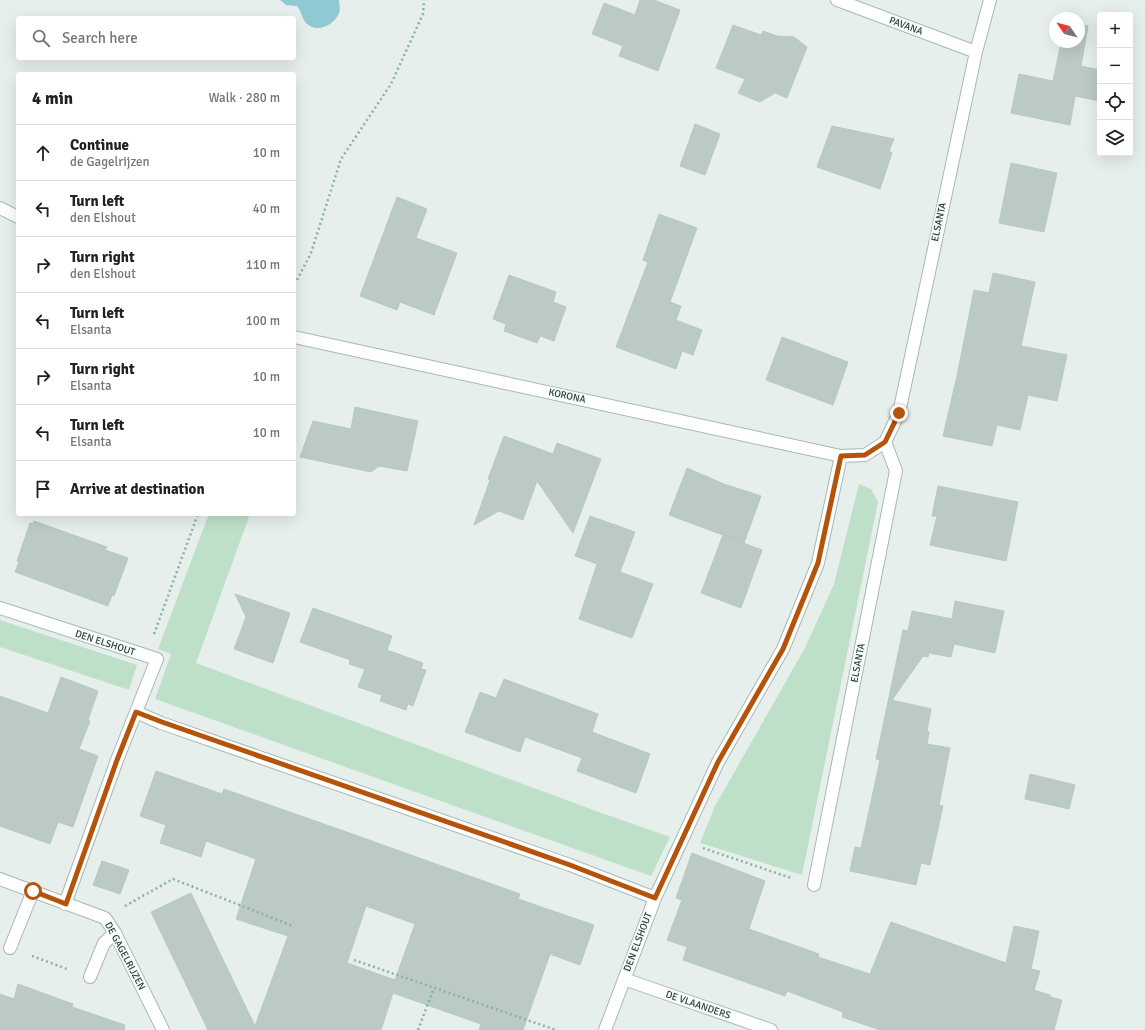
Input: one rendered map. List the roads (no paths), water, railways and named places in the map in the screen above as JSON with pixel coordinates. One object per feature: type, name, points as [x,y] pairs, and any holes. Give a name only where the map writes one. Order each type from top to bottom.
[{"type":"street","name":"PAVANA","points":[[837,0],[976,52]]},
{"type":"street","name":"ELSANTA","points":[[814,885],[896,471],[885,442],[899,413],[976,52],[990,0]]},
{"type":"street","points":[[0,208],[16,216]]},
{"type":"street","name":"KORONA","points":[[296,337],[841,456]]},
{"type":"street","points":[[136,712],[176,728],[570,865],[655,898],[718,762],[783,649],[818,563],[841,456],[865,455],[885,442]]},
{"type":"street","name":"DEN ELSHOUT","points":[[0,608],[157,659],[117,760],[66,904]]},
{"type":"street","name":"DE GAGELRIJZEN","points":[[0,879],[105,918],[115,934],[163,1030]]},
{"type":"street","points":[[10,948],[33,891]]},
{"type":"street","name":"DEN ELSHOUT","points":[[605,1030],[655,898]]},
{"type":"street","points":[[90,977],[104,942],[115,934]]},
{"type":"street","name":"DE VLAANDERS","points":[[624,979],[771,1030]]},
{"type":"water","points":[[280,0],[339,0],[340,11],[334,21],[325,27],[315,28],[306,23],[297,6],[286,5]]}]
